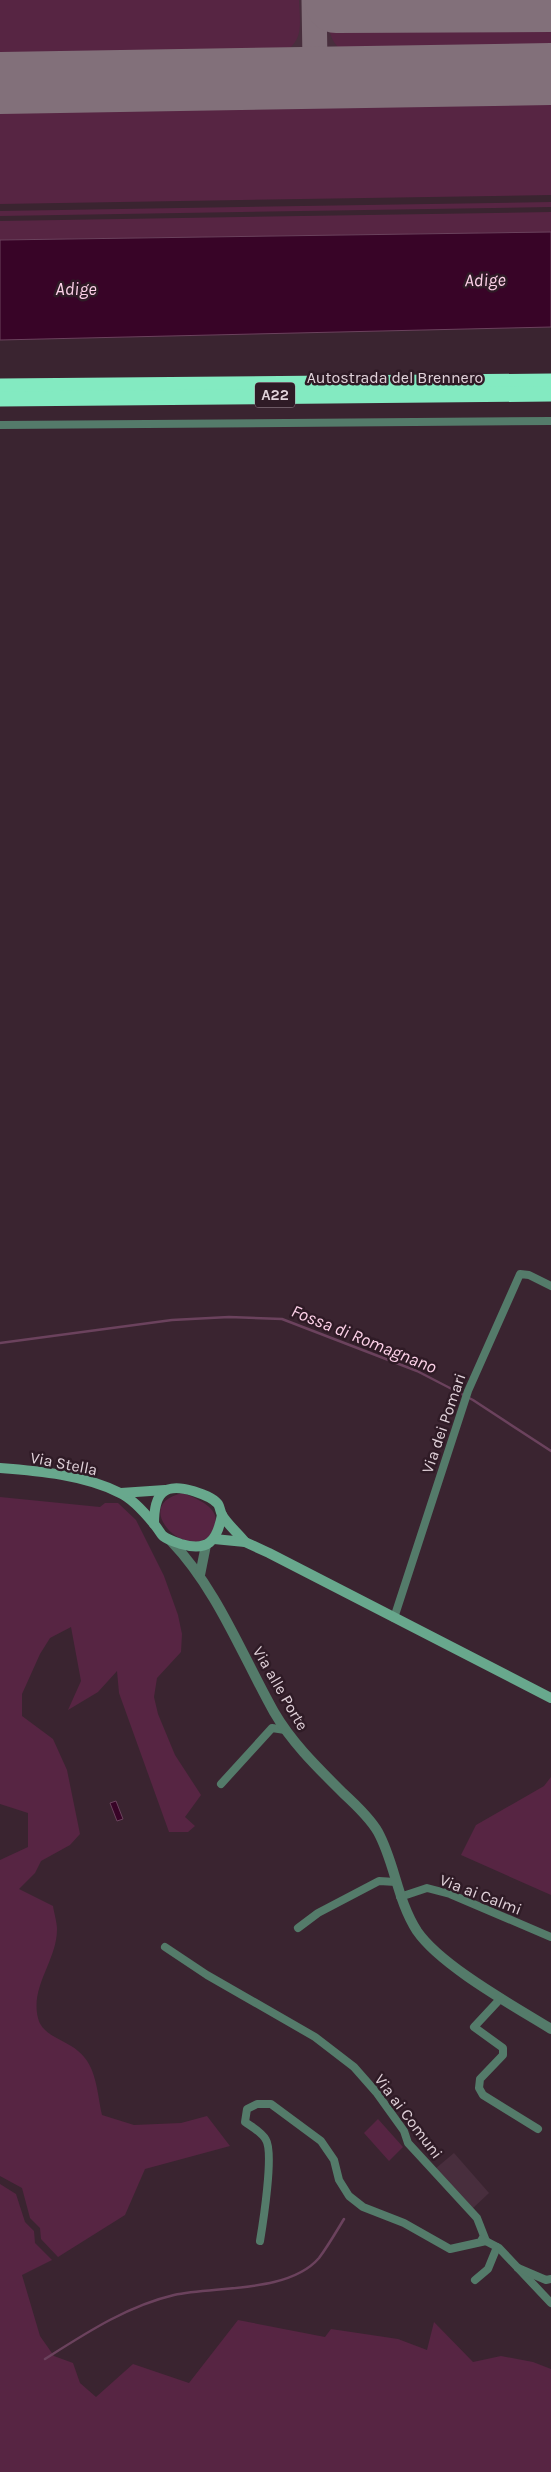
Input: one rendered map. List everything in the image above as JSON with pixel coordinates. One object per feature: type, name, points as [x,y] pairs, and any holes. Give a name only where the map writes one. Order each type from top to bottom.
[{"type":"highway","name":"Autostrada del Brennero","points":[[0,386],[551,381]]},
{"type":"highway","name":"Autostrada del Brennero","points":[[0,399],[551,394]]},
{"type":"main road","name":"Via Stella","points":[[0,1468],[97,1484],[121,1493],[154,1524]]},
{"type":"main road","points":[[245,1542],[210,1542],[193,1548],[171,1541],[163,1536],[154,1524],[154,1507],[164,1490],[175,1487],[212,1499],[219,1506],[222,1516],[245,1542],[551,1698]]},
{"type":"main road","name":"Via Stella","points":[[121,1493],[164,1490]]},
{"type":"main road","points":[[210,1542],[219,1530],[222,1516]]},
{"type":"street","points":[[0,425],[551,421]]},
{"type":"street","name":"Via dei Pomari","points":[[394,1618],[462,1406],[520,1274],[529,1275],[551,1286]]},
{"type":"street","name":"Via alle Porte","points":[[171,1541],[200,1574],[285,1730],[378,1832],[400,1896],[418,1931],[432,1948],[501,1998],[551,2029]]},
{"type":"street","points":[[200,1574],[210,1542]]},
{"type":"street","points":[[221,1784],[272,1728],[285,1730]]},
{"type":"street","points":[[298,1928],[318,1913],[379,1881],[396,1882]]},
{"type":"street","name":"Via ai Calmi","points":[[400,1896],[427,1888],[442,1892],[551,1938]]},
{"type":"street","name":"Via ai Comuni","points":[[165,1946],[207,1975],[315,2036],[354,2067],[376,2092],[404,2131],[408,2143],[477,2218],[486,2241]]},
{"type":"street","points":[[501,1998],[474,2027],[503,2048],[503,2055],[480,2079],[479,2088],[483,2095],[538,2129]]},
{"type":"street","points":[[260,2241],[270,2169],[269,2147],[260,2133],[246,2122],[247,2109],[257,2104],[271,2104],[321,2142],[334,2160],[340,2180],[349,2196],[363,2207],[404,2223],[450,2249],[486,2241]]},
{"type":"street","points":[[478,2237],[497,2247],[551,2304]]},
{"type":"street","points":[[475,2280],[488,2269],[497,2247]]},
{"type":"street","points":[[516,2267],[546,2280],[551,2279]]},
{"type":"shaded area","points":[[0,0],[551,0],[551,193],[0,202]]},
{"type":"shaded area","points":[[0,0],[299,0],[300,26],[297,39],[286,51],[277,56],[0,62]]},
{"type":"shaded area","points":[[328,0],[551,0],[551,52],[352,55],[337,46],[333,40],[328,17]]},
{"type":"shaded area","points":[[551,96],[551,195],[0,204],[0,105]]},
{"type":"shaded area","points":[[551,202],[551,207],[0,216],[0,211]]},
{"type":"shaded area","points":[[551,212],[551,232],[0,240],[0,221]]},
{"type":"shaded area","points":[[183,1493],[207,1505],[215,1515],[216,1521],[212,1533],[201,1541],[191,1542],[180,1538],[164,1524],[160,1515],[162,1506],[169,1498]]},
{"type":"shaded area","points":[[0,1497],[100,1507],[105,1503],[118,1503],[136,1520],[164,1576],[178,1615],[182,1634],[181,1652],[157,1678],[154,1697],[158,1714],[175,1755],[201,1795],[185,1817],[195,1826],[188,1832],[169,1832],[119,1693],[117,1671],[98,1692],[68,1710],[81,1681],[71,1627],[50,1638],[40,1654],[22,1694],[22,1716],[53,1739],[67,1770],[80,1834],[70,1845],[41,1861],[35,1873],[19,1889],[53,1906],[57,1923],[56,1941],[40,1984],[38,1995],[37,2006],[40,2024],[49,2033],[78,2051],[89,2064],[93,2072],[102,2115],[134,2125],[181,2123],[207,2116],[230,2146],[145,2169],[125,2215],[58,2257],[41,2239],[40,2228],[30,2218],[22,2188],[0,2176],[0,1860],[28,1847],[28,1813],[0,1804]]},
{"type":"shaded area","points":[[551,1777],[551,1895],[461,1855],[476,1825],[544,1786]]},
{"type":"shaded area","points":[[378,2119],[403,2147],[389,2161],[364,2133]]},
{"type":"shaded area","points":[[454,2153],[489,2193],[472,2209],[435,2169]]},
{"type":"shaded area","points":[[0,2184],[16,2194],[25,2222],[34,2231],[35,2243],[52,2260],[22,2275],[40,2336],[54,2356],[73,2363],[80,2383],[96,2397],[133,2364],[189,2383],[238,2320],[325,2337],[331,2329],[398,2339],[427,2350],[434,2322],[473,2362],[501,2356],[533,2362],[551,2369],[551,2472],[0,2472]]},
{"type":"water","name":"Adige","points":[[551,232],[551,327],[0,340],[0,240]]},
{"type":"water","points":[[116,1801],[123,1819],[117,1821],[110,1803]]},
{"type":"waterway","name":"Fossa di Romagnano","points":[[0,1343],[172,1320],[229,1317],[282,1319],[417,1371],[473,1400],[551,1451]]},
{"type":"waterway","points":[[45,2359],[107,2321],[157,2300],[191,2292],[271,2283],[290,2277],[306,2269],[319,2258],[344,2219]]},
{"type":"taxiway","points":[[314,0],[315,61],[323,74],[351,77]]},
{"type":"taxiway","points":[[297,78],[308,73],[315,61]]},
{"type":"runway","points":[[336,2],[551,1]]},
{"type":"runway","points":[[0,83],[551,74]]}]
